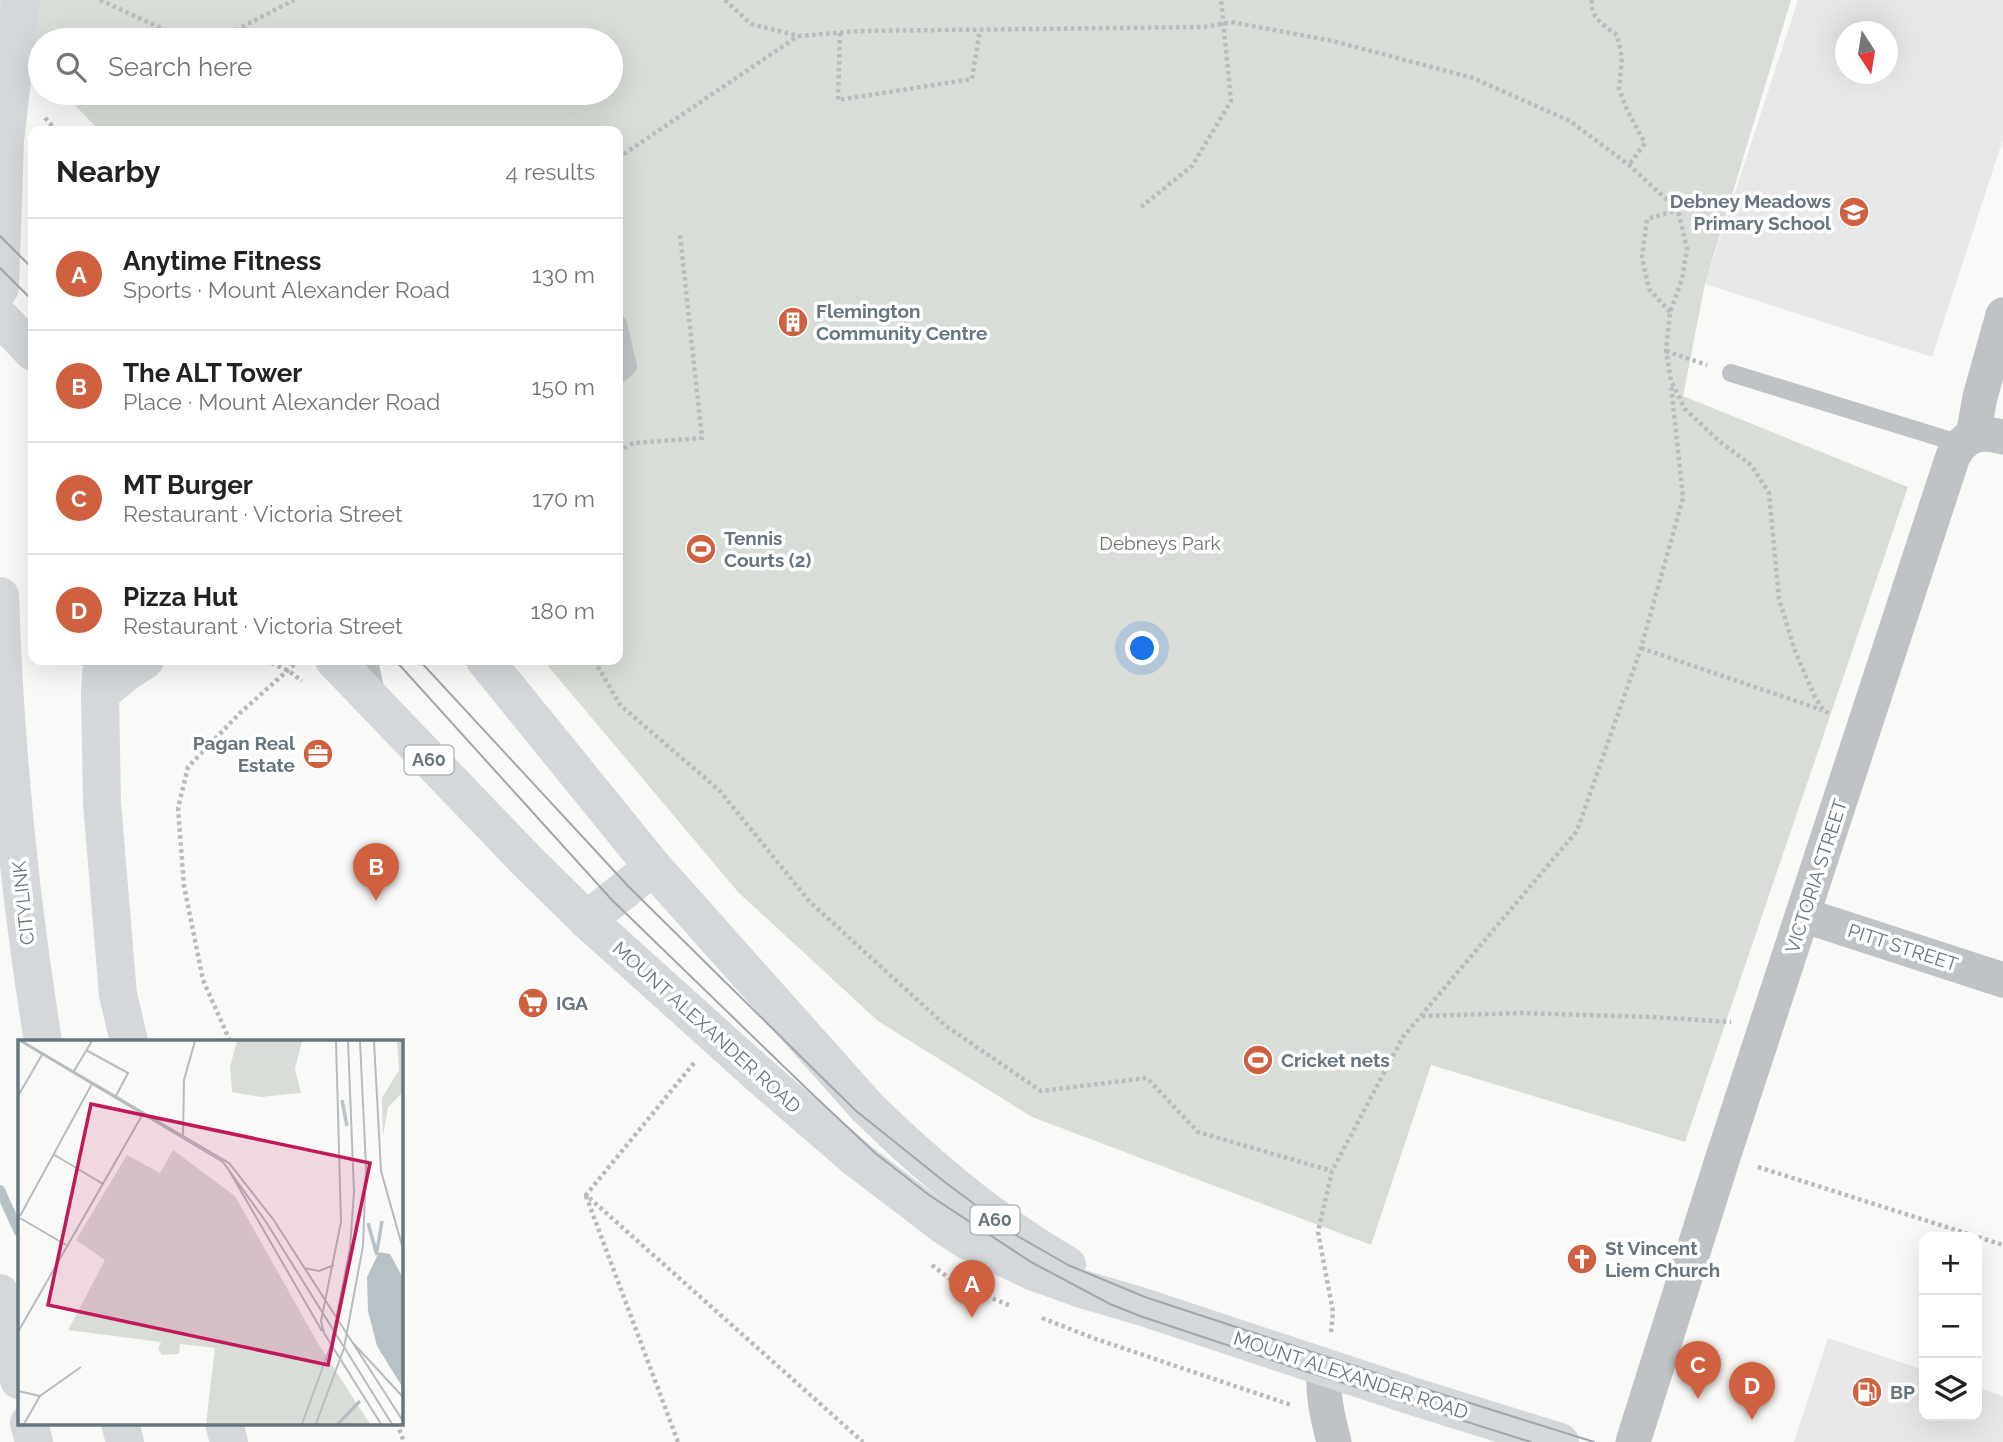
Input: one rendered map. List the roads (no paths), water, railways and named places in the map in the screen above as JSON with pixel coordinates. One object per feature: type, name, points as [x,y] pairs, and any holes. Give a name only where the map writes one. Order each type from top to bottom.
[{"type":"main road","points":[[0,288],[5,141],[21,0]]},
{"type":"main road","points":[[0,136],[28,165]]},
{"type":"main road","points":[[0,317],[28,347]]},
{"type":"main road","name":"CITYLINK","points":[[0,596],[3,686],[16,835],[28,948],[43,1040]]},
{"type":"main road","points":[[129,1040],[118,995],[102,803],[101,677],[125,673],[137,665]]},
{"type":"main road","name":"MOUNT ALEXANDER ROAD","points":[[339,665],[587,920],[858,1160],[968,1241],[1032,1271],[1085,1290],[1560,1442]]},
{"type":"main road","name":"MOUNT ALEXANDER ROAD","points":[[489,665],[653,867],[835,1073],[902,1142],[998,1222],[1116,1294],[1143,1307]]},
{"type":"main road","points":[[587,920],[653,867]]},
{"type":"main road","points":[[0,1293],[18,1375]]},
{"type":"main road","points":[[29,1424],[34,1442]]},
{"type":"main road","points":[[120,1424],[125,1442]]},
{"type":"main road","points":[[224,1424],[229,1442]]},
{"type":"street","name":"VICTORIA STREET","points":[[1633,1442],[1952,456],[1979,439],[1980,397],[2003,315]]},
{"type":"street","name":"PITT STREET","points":[[1803,915],[2001,973]]},
{"type":"street","points":[[1325,1367],[1328,1418],[1334,1442]]},
{"type":"lane","points":[[623,345],[628,366],[623,370]]},
{"type":"lane","points":[[1731,373],[1979,439]]},
{"type":"lane","points":[[370,665],[378,707]]},
{"type":"waterway","points":[[0,1190],[18,1230]]},
{"type":"tram line","points":[[0,236],[28,264]]},
{"type":"tram line","points":[[0,268],[28,296]]},
{"type":"tram line","points":[[400,665],[612,900],[875,1153],[929,1195],[1031,1262],[1110,1304],[1302,1370],[1531,1442]]},
{"type":"tram line","points":[[424,665],[629,887],[855,1110],[1016,1235],[1068,1265],[1145,1297],[1594,1442]]},
{"type":"place","name":"Debney Meadows Primary School","points":[[1854,212]]},
{"type":"place","name":"Flemington Community Centre","points":[[793,322]]},
{"type":"place","name":"Tennis Courts (2)","points":[[701,549]]},
{"type":"place","name":"Pagan Real Estate","points":[[318,754]]},
{"type":"place","name":"The ALT Tower","points":[[376,901]]},
{"type":"place","name":"IGA","points":[[533,1003]]},
{"type":"place","name":"Cricket nets","points":[[1258,1060]]},
{"type":"place","name":"St Vincent Liem Church","points":[[1582,1259]]},
{"type":"place","name":"Anytime Fitness","points":[[972,1318]]},
{"type":"place","name":"BP","points":[[1867,1392]]},
{"type":"place","name":"MT Burger","points":[[1698,1399]]},
{"type":"place","name":"Pizza Hut","points":[[1752,1420]]},
{"type":"park label","name":"Debneys Park","points":[[1160,543]]}]
